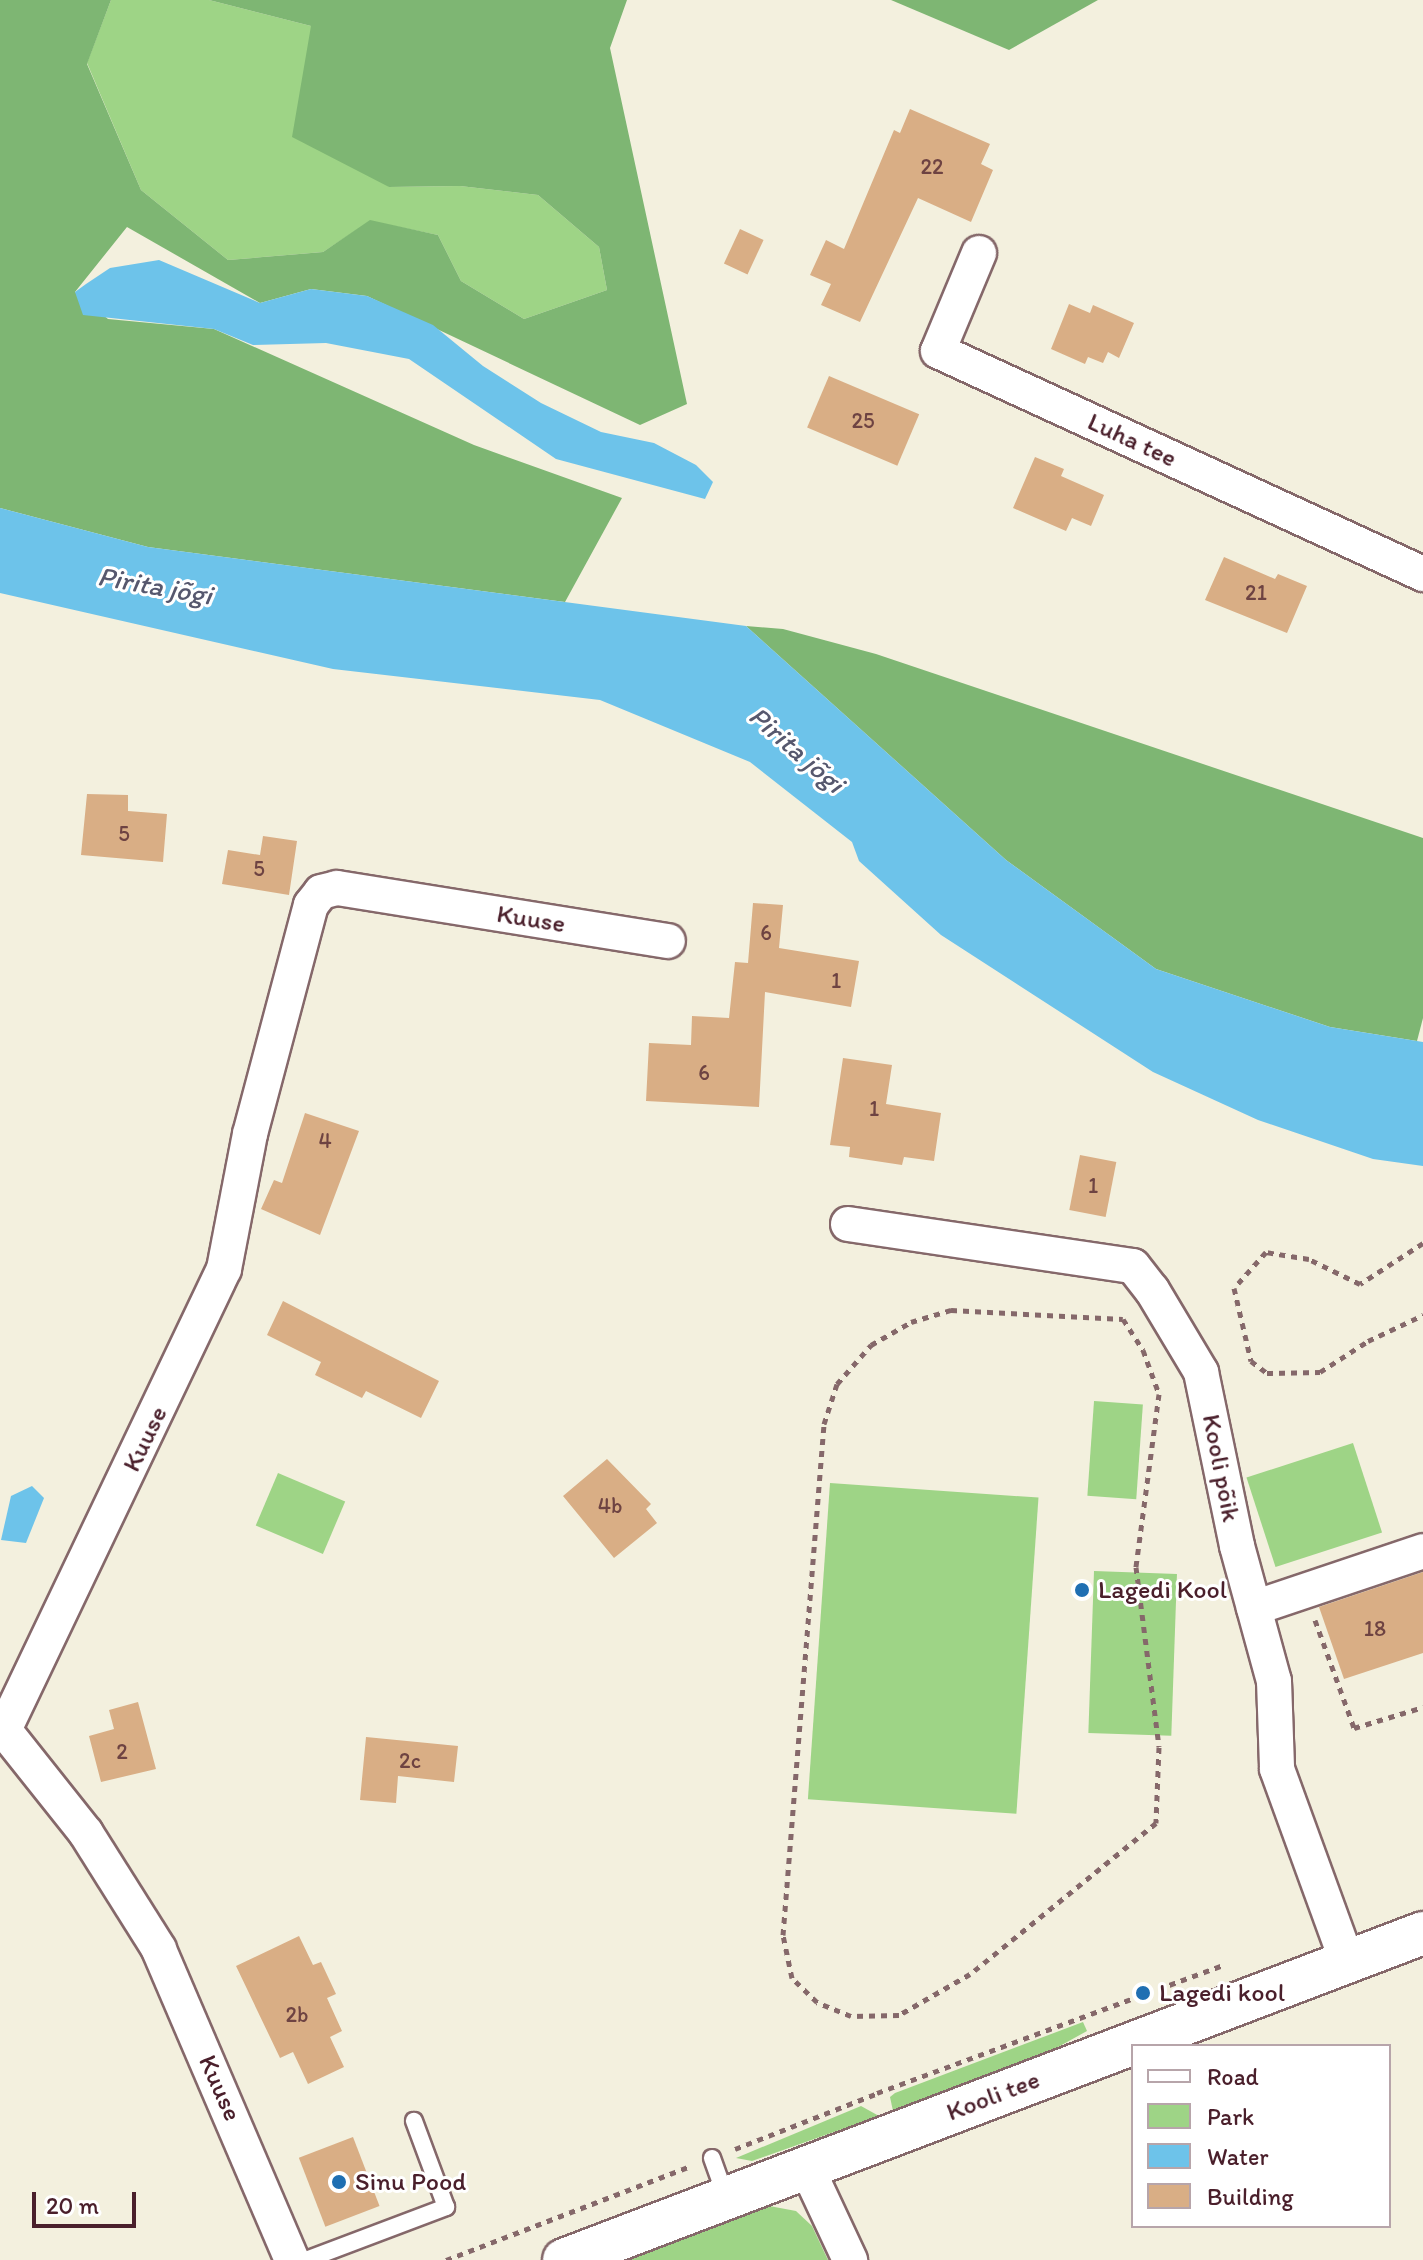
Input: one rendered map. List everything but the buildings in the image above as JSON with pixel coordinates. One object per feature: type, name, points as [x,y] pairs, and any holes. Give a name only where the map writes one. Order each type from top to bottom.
[{"type":"street","name":"Luha tee","points":[[979,253],[938,351],[1423,574]]},
{"type":"street","name":"Kuuse","points":[[292,2260],[159,1949],[86,1833],[2,1730],[224,1269],[250,1134],[311,905],[321,892],[337,888],[668,941]]},
{"type":"street","name":"Kooli põik","points":[[848,1224],[1133,1266],[1201,1372],[1254,1608],[1274,1681],[1277,1769],[1347,1961]]},
{"type":"street","points":[[1254,1608],[1423,1551]]},
{"type":"street","name":"Kooli tee","points":[[564,2260],[1423,1933]]},
{"type":"street","points":[[807,2168],[850,2260]]},
{"type":"lane","points":[[306,2260],[446,2207],[414,2121]]},
{"type":"lane","points":[[712,2158],[726,2199]]},
{"type":"path","points":[[1423,1243],[1360,1284],[1309,1259],[1266,1252],[1234,1288],[1251,1361],[1267,1373],[1320,1372],[1368,1341],[1423,1315]]},
{"type":"path","points":[[951,1310],[1123,1319],[1143,1350],[1159,1394],[1136,1567],[1159,1747],[1156,1823],[970,1974],[899,2015],[851,2016],[817,2002],[792,1978],[783,1935],[824,1424],[837,1384],[871,1345],[911,1322],[951,1310]]},
{"type":"path","points":[[1304,1591],[1354,1728],[1423,1707]]},
{"type":"path","points":[[446,2260],[877,2093],[882,2103]]},
{"type":"green space","points":[[0,0],[111,0],[87,64],[141,190],[228,260],[323,252],[370,220],[438,235],[461,281],[524,319],[607,290],[599,247],[538,195],[460,186],[389,187],[292,137],[311,26],[209,0],[627,0],[610,48],[687,404],[640,425],[367,296],[311,289],[260,303],[127,227],[75,292],[108,319],[214,329],[474,445],[622,498],[565,602],[148,547],[0,508]]},
{"type":"green space","points":[[111,0],[209,0],[311,26],[389,187],[460,186],[538,195],[599,247],[607,290],[524,319],[461,281],[438,235],[370,221],[323,252],[228,260],[141,190],[87,63]]},
{"type":"green space","points":[[891,0],[1098,0],[1009,50]]},
{"type":"green space","points":[[746,626],[783,629],[876,654],[1423,838],[1423,1018],[1417,1041],[1330,1027],[1156,969],[1006,860]]},
{"type":"green space","points":[[1094,1401],[1143,1404],[1136,1499],[1087,1496]]},
{"type":"green space","points":[[1353,1443],[1382,1532],[1276,1567],[1246,1478]]},
{"type":"green space","points":[[278,1473],[345,1502],[323,1554],[256,1525]]},
{"type":"green space","points":[[830,1483],[1038,1498],[1016,1814],[808,1799]]},
{"type":"green space","points":[[1094,1571],[1177,1574],[1171,1736],[1088,1733]]},
{"type":"green space","points":[[1083,2022],[1087,2031],[1058,2047],[893,2111],[890,2097],[895,2093]]},
{"type":"green space","points":[[861,2106],[879,2116],[752,2161],[736,2158]]},
{"type":"green space","points":[[764,2205],[796,2211],[812,2226],[828,2260],[613,2260]]},
{"type":"water","points":[[159,260],[260,303],[311,289],[367,296],[433,325],[483,366],[541,403],[601,432],[654,443],[696,465],[713,482],[705,499],[556,459],[409,359],[326,343],[253,345],[214,329],[83,315],[75,292],[86,284],[110,268]]},
{"type":"water","name":"Pirita jõgi","points":[[0,508],[148,547],[746,626],[1006,860],[1156,969],[1330,1027],[1423,1042],[1423,1166],[1373,1159],[1258,1120],[1153,1072],[941,935],[859,861],[852,842],[750,762],[600,700],[333,669],[0,593]]},
{"type":"water","points":[[32,1486],[44,1498],[26,1543],[1,1540],[11,1496]]},
{"type":"place","name":"Lagedi Kool","points":[[1082,1590]]},
{"type":"place","name":"Lagedi kool","points":[[1143,1993]]},
{"type":"place","name":"Sinu Pood","points":[[339,2182]]}]
